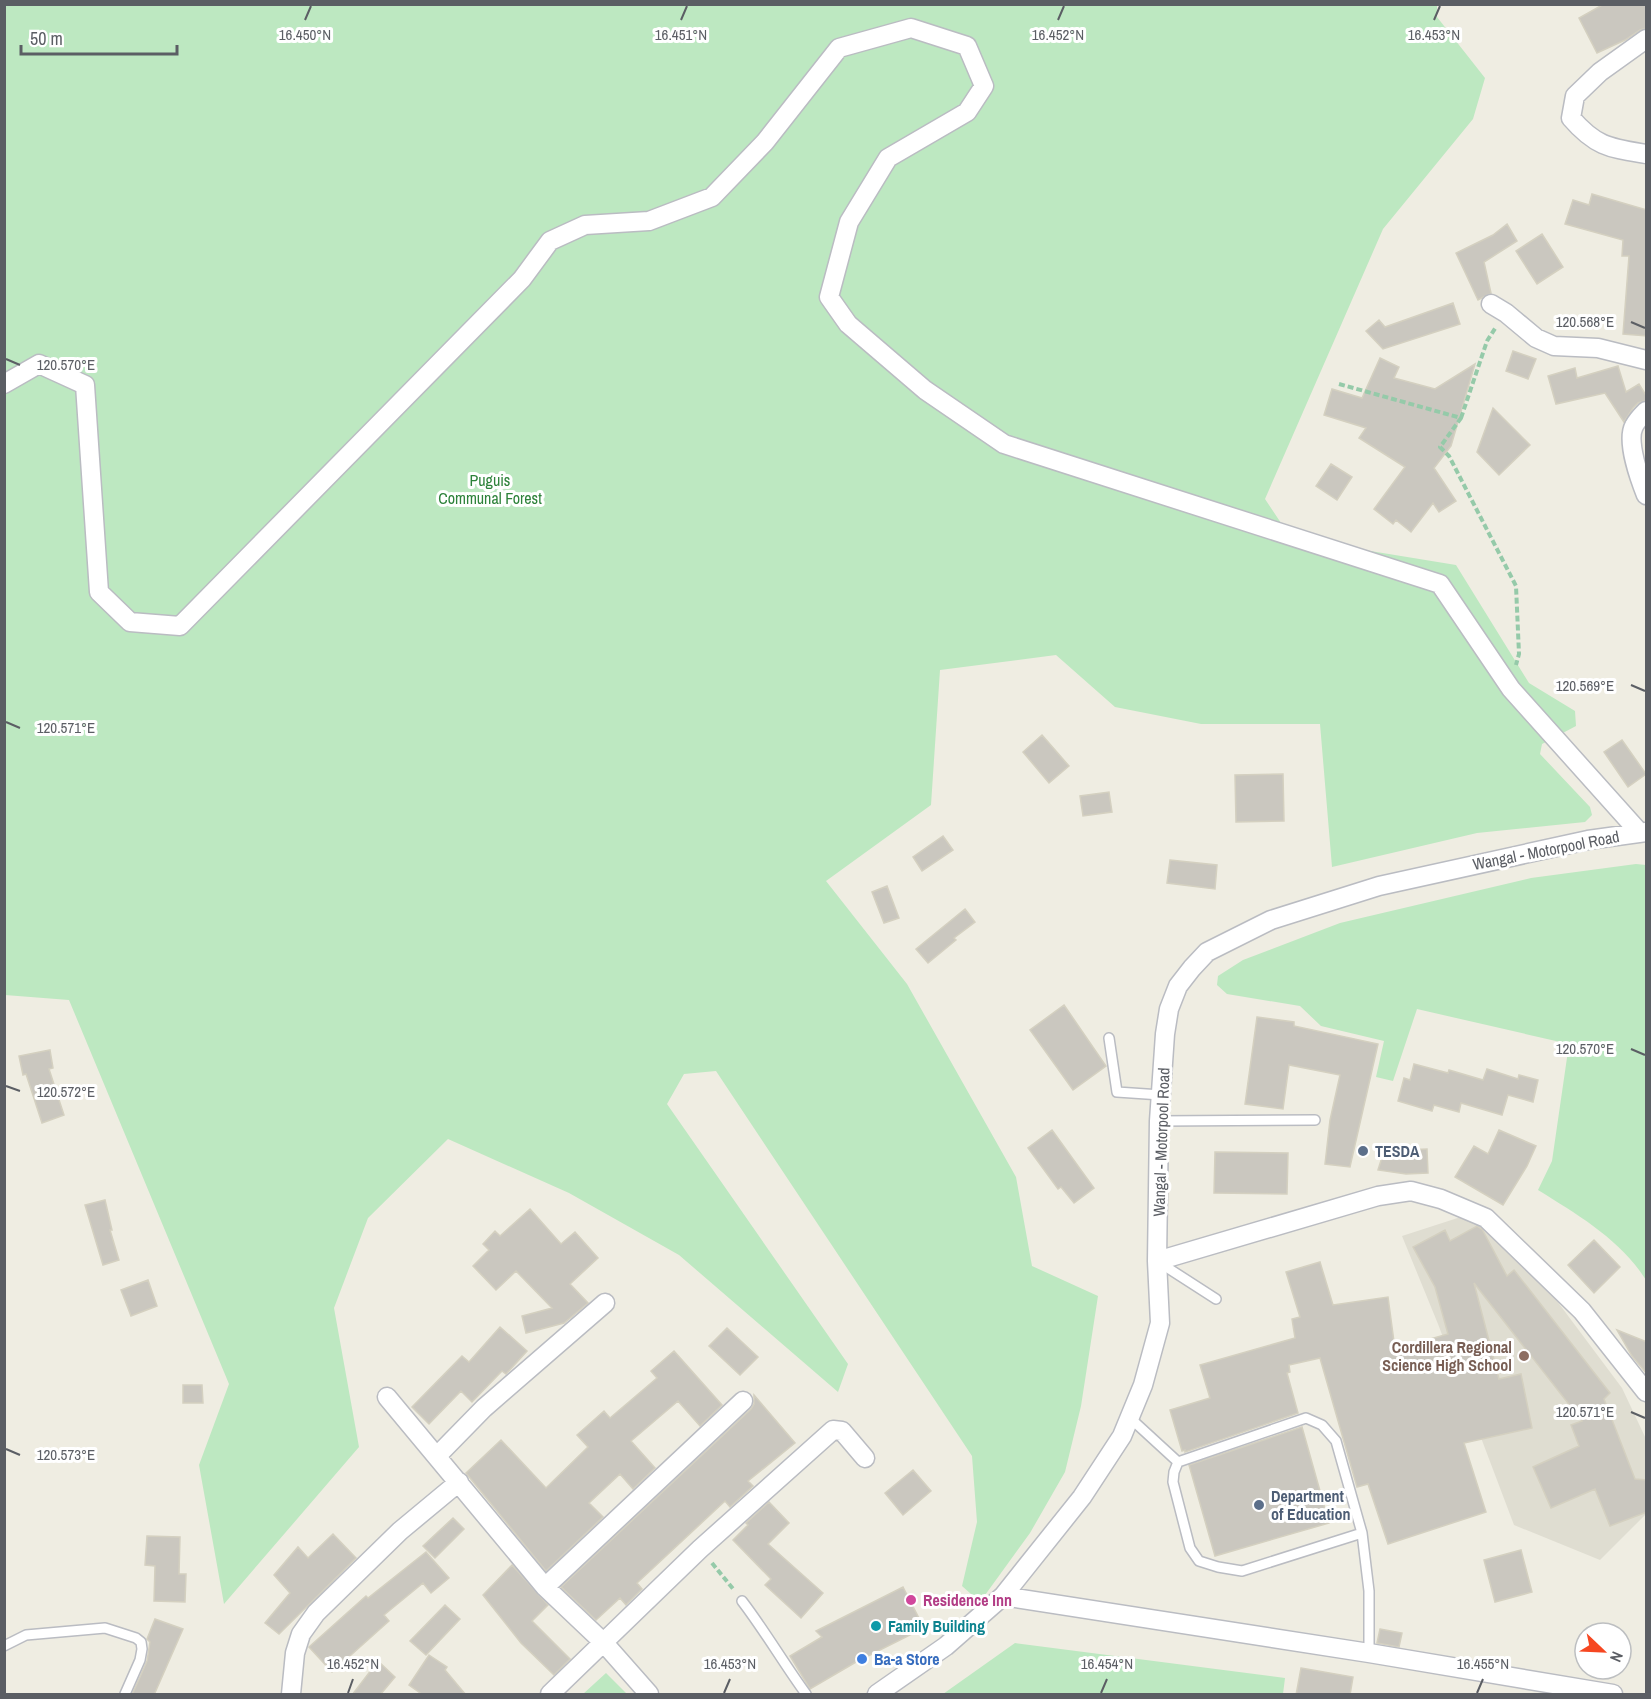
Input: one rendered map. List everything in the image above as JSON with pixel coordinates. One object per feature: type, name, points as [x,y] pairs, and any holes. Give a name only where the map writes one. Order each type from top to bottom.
[{"type":"street","points":[[4,384],[39,364],[85,385],[99,592],[130,622],[180,626],[522,279],[550,241],[585,225],[649,220],[712,197],[765,142],[839,48],[911,28],[967,46],[984,86],[967,112],[888,158],[849,222],[829,297],[848,324],[925,390],[1004,444],[1440,584],[1511,689],[1588,778],[1643,832]]},
{"type":"street","points":[[1647,39],[1600,72],[1575,96],[1571,118],[1585,134],[1614,150],[1647,154]]},
{"type":"street","points":[[1499,308],[1536,338],[1554,346],[1599,348],[1647,360]]},
{"type":"street","points":[[1647,411],[1633,427],[1631,438],[1640,478],[1647,495]]},
{"type":"street","name":"Wangal - Motorpool Road","points":[[877,1695],[946,1646],[1003,1596],[1082,1497],[1122,1436],[1130,1418],[1143,1385],[1160,1323],[1157,1261],[1159,1121],[1169,1009],[1179,986],[1207,952],[1271,920],[1378,886],[1515,855],[1643,832]]},
{"type":"street","points":[[1157,1261],[1378,1196],[1411,1191],[1431,1196],[1486,1218],[1582,1311],[1647,1392]]},
{"type":"street","points":[[437,1456],[484,1408],[605,1303]]},
{"type":"street","points":[[387,1396],[545,1587],[604,1643],[649,1695]]},
{"type":"street","points":[[545,1587],[743,1401]]},
{"type":"street","points":[[550,1695],[700,1549],[833,1430],[842,1431],[865,1458]]},
{"type":"street","points":[[291,1695],[295,1653],[301,1634],[316,1613],[400,1531],[459,1482]]},
{"type":"street","points":[[1003,1596],[1369,1653],[1613,1695]]},
{"type":"lane","points":[[1108,1038],[1117,1092],[1161,1095]]},
{"type":"lane","points":[[1159,1121],[1316,1120]]},
{"type":"lane","points":[[1157,1261],[1216,1299]]},
{"type":"lane","points":[[1130,1418],[1178,1462]]},
{"type":"lane","points":[[1362,1533],[1242,1570],[1218,1568],[1199,1561],[1190,1548],[1173,1482],[1174,1472],[1178,1462],[1306,1418],[1322,1425],[1336,1441],[1362,1533],[1369,1590],[1369,1653]]},
{"type":"lane","points":[[742,1601],[760,1624],[806,1695]]},
{"type":"lane","points":[[4,1646],[26,1635],[105,1628],[136,1638],[141,1642],[140,1660],[125,1695]]},
{"type":"path","points":[[1499,308],[1461,418],[1440,447],[1449,456],[1516,586],[1519,654],[1511,689]]},
{"type":"path","points":[[1339,384],[1461,418]]},
{"type":"path","points":[[700,1549],[742,1601]]},
{"type":"shaded area","name":"Cordillera Regional Science High School","points":[[1470,1214],[1542,1281],[1622,1388],[1646,1439],[1646,1514],[1600,1560],[1514,1525],[1402,1236]]},
{"type":"green space","name":"Puguis Communal Forest","points":[[4,5],[1437,5],[1437,17],[1485,78],[1473,119],[1383,229],[1265,499],[1291,538],[1456,565],[1529,683],[1575,711],[1576,726],[1542,744],[1540,754],[1590,807],[1592,815],[1585,822],[1477,833],[1332,867],[1320,724],[1201,724],[1115,707],[1056,655],[940,670],[931,805],[826,881],[907,984],[1016,1177],[1032,1266],[1098,1296],[1081,1406],[1065,1472],[1030,1533],[980,1602],[962,1586],[977,1522],[972,1456],[716,1071],[684,1074],[667,1104],[848,1364],[838,1392],[679,1255],[569,1193],[448,1139],[368,1218],[334,1308],[359,1447],[224,1604],[199,1465],[229,1384],[69,1000],[5,995]]},
{"type":"green space","points":[[1636,864],[1646,865],[1646,1280],[1636,1265],[1611,1240],[1538,1190],[1552,1161],[1569,1044],[1417,1009],[1393,1081],[1376,1077],[1384,1041],[1321,1026],[1300,1006],[1227,994],[1217,985],[1218,976],[1243,960],[1340,923],[1531,878]]},
{"type":"green space","points":[[1015,1643],[1285,1678],[1283,1694],[943,1694]]},
{"type":"green space","points":[[606,1673],[627,1694],[583,1694]]},
{"type":"building","points":[[1604,4],[1647,4],[1647,28],[1597,53],[1579,18]]},
{"type":"building","points":[[1592,194],[1647,210],[1647,336],[1623,334],[1629,256],[1622,256],[1623,240],[1565,224],[1573,200],[1589,205]]},
{"type":"building","points":[[1507,224],[1517,241],[1484,262],[1491,293],[1478,300],[1456,253],[1493,235]]},
{"type":"building","points":[[1542,234],[1563,267],[1537,284],[1516,251]]},
{"type":"building","points":[[1453,303],[1460,324],[1383,349],[1366,331],[1379,320],[1385,327]]},
{"type":"building","points":[[1513,351],[1536,359],[1528,379],[1506,371]]},
{"type":"building","points":[[1380,358],[1399,367],[1394,378],[1435,389],[1475,364],[1451,446],[1434,468],[1456,501],[1439,512],[1433,503],[1411,532],[1396,520],[1393,524],[1374,509],[1405,467],[1359,438],[1366,428],[1324,415],[1332,389],[1362,398]]},
{"type":"building","points":[[1618,366],[1626,392],[1639,384],[1647,397],[1647,400],[1638,403],[1633,408],[1624,422],[1605,393],[1556,404],[1548,376],[1575,368],[1577,378]]},
{"type":"building","points":[[1493,408],[1530,445],[1499,475],[1477,452]]},
{"type":"building","points":[[1331,464],[1352,477],[1337,500],[1316,486]]},
{"type":"building","points":[[1042,735],[1069,766],[1049,783],[1023,752]]},
{"type":"building","points":[[1622,740],[1646,774],[1628,787],[1604,752]]},
{"type":"building","points":[[1283,774],[1284,821],[1236,822],[1235,775]]},
{"type":"building","points":[[1109,792],[1112,812],[1083,816],[1080,796]]},
{"type":"building","points":[[943,836],[953,850],[922,871],[913,857]]},
{"type":"building","points":[[1170,860],[1217,865],[1215,889],[1167,883]]},
{"type":"building","points":[[887,886],[899,918],[884,923],[872,892]]},
{"type":"building","points":[[965,909],[975,922],[928,963],[916,949]]},
{"type":"building","points":[[1064,1005],[1106,1066],[1073,1090],[1030,1030]]},
{"type":"building","points":[[1257,1017],[1294,1022],[1294,1026],[1378,1044],[1350,1167],[1325,1164],[1330,1120],[1340,1075],[1289,1065],[1283,1109],[1245,1104]]},
{"type":"building","points":[[50,1050],[53,1068],[49,1069],[64,1115],[42,1123],[26,1074],[23,1075],[19,1056]]},
{"type":"building","points":[[1414,1064],[1448,1073],[1449,1070],[1483,1080],[1487,1069],[1518,1079],[1519,1075],[1538,1080],[1533,1102],[1508,1095],[1502,1115],[1461,1103],[1459,1112],[1434,1105],[1432,1111],[1398,1101],[1404,1078],[1410,1080]]},
{"type":"building","points":[[1052,1130],[1094,1188],[1074,1203],[1061,1187],[1058,1189],[1028,1148]]},
{"type":"building","points":[[1499,1130],[1536,1146],[1527,1166],[1503,1205],[1455,1177],[1474,1146],[1488,1154]]},
{"type":"building","points":[[1427,1149],[1428,1173],[1406,1174],[1378,1170],[1384,1151]]},
{"type":"building","points":[[1215,1152],[1288,1153],[1287,1194],[1214,1193]]},
{"type":"building","points":[[105,1200],[112,1230],[110,1230],[119,1260],[103,1265],[85,1205]]},
{"type":"building","points":[[530,1209],[561,1244],[575,1232],[598,1258],[570,1284],[588,1303],[564,1323],[526,1333],[522,1316],[552,1308],[516,1271],[496,1290],[473,1266],[489,1250],[483,1244],[495,1231],[500,1236]]},
{"type":"building","points":[[1477,1226],[1482,1229],[1507,1276],[1514,1270],[1610,1393],[1604,1399],[1635,1479],[1647,1480],[1647,1512],[1610,1526],[1595,1489],[1551,1508],[1533,1467],[1579,1446],[1571,1425],[1582,1421],[1474,1283],[1499,1379],[1521,1374],[1532,1428],[1464,1443],[1486,1512],[1388,1544],[1368,1484],[1357,1487],[1320,1358],[1289,1365],[1290,1372],[1287,1373],[1298,1413],[1185,1452],[1185,1450],[1182,1451],[1170,1410],[1210,1398],[1200,1365],[1295,1338],[1292,1319],[1300,1317],[1286,1272],[1320,1262],[1333,1305],[1388,1297],[1395,1349],[1448,1334],[1435,1287],[1413,1247],[1445,1230],[1450,1241]]},
{"type":"building","points":[[1594,1240],[1620,1267],[1594,1293],[1568,1265]]},
{"type":"building","points":[[148,1280],[157,1306],[131,1316],[121,1290]]},
{"type":"building","points":[[500,1327],[527,1351],[506,1374],[502,1371],[472,1402],[461,1391],[429,1424],[412,1407],[462,1356],[469,1362]]},
{"type":"building","points":[[727,1328],[758,1357],[740,1375],[709,1346]]},
{"type":"building","points":[[1617,1330],[1647,1342],[1647,1374],[1632,1356]]},
{"type":"building","points":[[674,1351],[722,1405],[700,1426],[678,1401],[631,1441],[655,1468],[633,1489],[620,1474],[589,1503],[603,1517],[546,1571],[466,1473],[501,1440],[546,1488],[588,1447],[577,1435],[604,1411],[610,1418],[657,1378],[651,1371]]},
{"type":"building","points":[[183,1385],[202,1385],[203,1403],[183,1403]]},
{"type":"building","points":[[754,1395],[795,1443],[748,1481],[753,1486],[730,1507],[725,1501],[637,1583],[642,1589],[626,1605],[620,1598],[596,1620],[561,1587],[751,1409],[754,1404]]},
{"type":"building","points":[[1302,1427],[1329,1523],[1215,1556],[1189,1465]]},
{"type":"building","points":[[913,1470],[931,1491],[903,1515],[885,1493]]},
{"type":"building","points":[[769,1502],[789,1523],[768,1544],[823,1593],[801,1618],[765,1585],[771,1579],[733,1540],[748,1525],[746,1523]]},
{"type":"building","points":[[453,1518],[464,1529],[435,1558],[423,1546]]},
{"type":"building","points":[[333,1534],[356,1558],[279,1634],[265,1623],[290,1593],[274,1575],[298,1547],[308,1558]]},
{"type":"building","points":[[147,1536],[180,1537],[179,1574],[186,1574],[185,1602],[154,1601],[155,1566],[145,1565]]},
{"type":"building","points":[[1521,1550],[1532,1592],[1495,1602],[1484,1560]]},
{"type":"building","points":[[426,1552],[449,1578],[431,1593],[423,1583],[384,1615],[389,1621],[332,1672],[309,1647],[366,1596],[368,1598]]},
{"type":"building","points":[[512,1565],[548,1605],[532,1621],[570,1659],[554,1675],[521,1643],[483,1595]]},
{"type":"building","name":"Family Building","points":[[903,1587],[924,1628],[856,1662],[810,1689],[790,1656],[822,1637],[816,1631]]},
{"type":"building","points":[[445,1605],[460,1619],[426,1655],[410,1641]]},
{"type":"building","points":[[155,1619],[183,1629],[154,1695],[132,1695],[147,1661],[150,1642],[147,1639]]},
{"type":"building","points":[[1380,1629],[1402,1633],[1399,1647],[1377,1643]]},
{"type":"building","points":[[429,1655],[447,1667],[445,1670],[466,1695],[423,1695],[409,1685]]},
{"type":"building","points":[[378,1661],[395,1677],[380,1695],[352,1695]]},
{"type":"building","points":[[1301,1668],[1353,1677],[1350,1695],[1296,1695]]},
{"type":"place","name":"TESDA","points":[[1363,1151]]},
{"type":"place","name":"Cordillera Regional Science High School","points":[[1524,1356]]},
{"type":"place","name":"Department of Education","points":[[1259,1505]]},
{"type":"place","name":"Residence Inn","points":[[911,1600]]},
{"type":"place","name":"Family Building","points":[[876,1626]]},
{"type":"place","name":"Ba-a Store","points":[[862,1659]]}]
